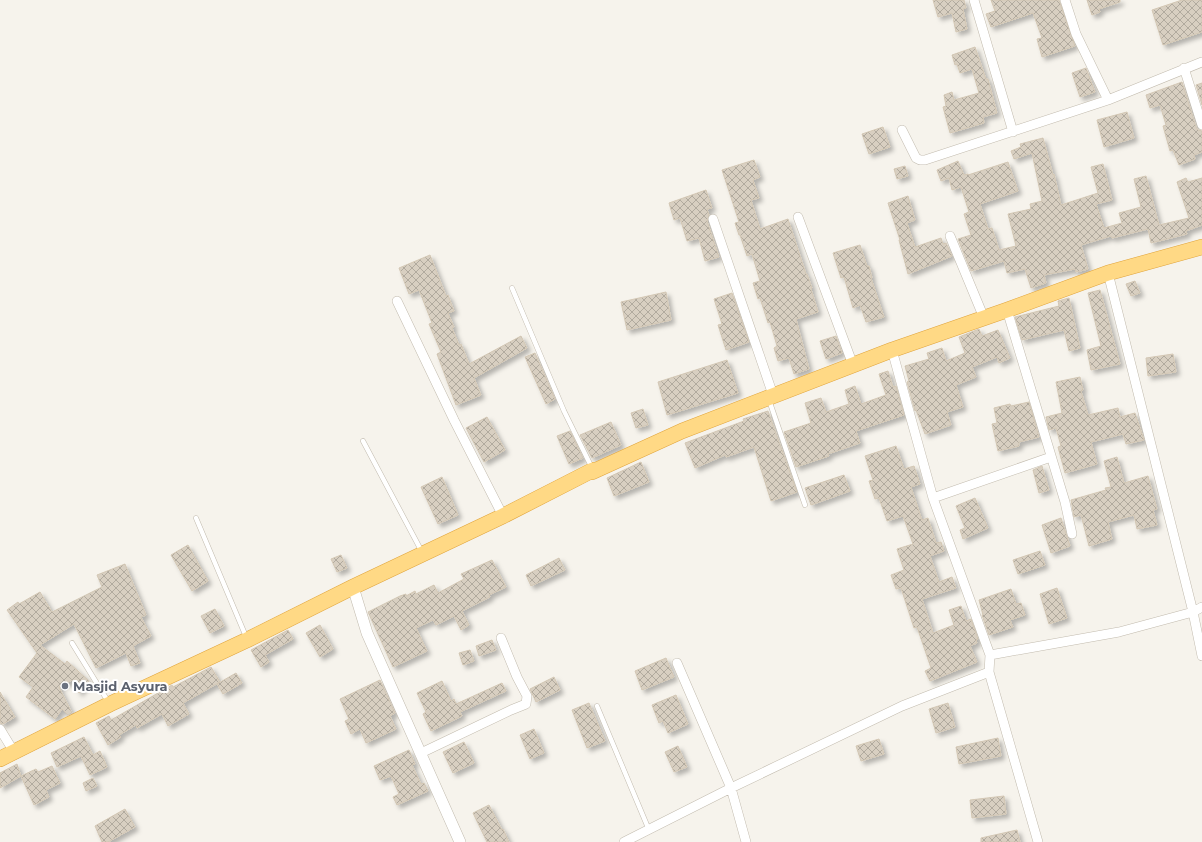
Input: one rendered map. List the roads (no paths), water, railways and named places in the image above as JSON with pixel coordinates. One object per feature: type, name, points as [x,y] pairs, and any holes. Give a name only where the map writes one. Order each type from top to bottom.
[{"type":"highway","points":[[0,759],[110,704],[248,640],[352,587],[503,516],[593,470],[592,472],[682,431],[892,350],[1108,273],[1202,247]]},
{"type":"street","points":[[974,0],[1013,132]]},
{"type":"street","points":[[1065,0],[1076,34],[1108,100]]},
{"type":"street","points":[[902,130],[916,158],[925,160],[1108,100],[1202,62]]},
{"type":"street","points":[[1184,68],[1202,125]]},
{"type":"street","points":[[798,217],[853,365]]},
{"type":"street","points":[[713,219],[771,396]]},
{"type":"street","points":[[950,236],[984,318]]},
{"type":"street","points":[[1108,273],[1198,610],[1202,656]]},
{"type":"street","points":[[398,301],[454,420],[503,516]]},
{"type":"street","points":[[1007,310],[1050,457],[1065,502],[1072,534]]},
{"type":"street","points":[[892,350],[933,498],[990,655],[989,672],[1038,842]]},
{"type":"street","points":[[933,498],[1050,457]]},
{"type":"street","points":[[352,587],[367,633],[460,842]]},
{"type":"street","points":[[990,655],[1119,632],[1198,610]]},
{"type":"street","points":[[421,753],[526,704],[527,696],[517,677],[501,638]]},
{"type":"street","points":[[677,663],[730,788],[746,842]]},
{"type":"street","points":[[624,842],[730,788],[902,706],[989,672]]},
{"type":"street","points":[[0,728],[14,752]]},
{"type":"lane","points":[[512,288],[564,411],[593,470]]},
{"type":"lane","points":[[771,396],[805,505]]},
{"type":"lane","points":[[363,441],[423,554]]},
{"type":"lane","points":[[196,518],[248,640]]},
{"type":"lane","points":[[72,643],[110,704]]},
{"type":"lane","points":[[597,706],[649,830]]},
{"type":"place","name":"Masjid Asyura","points":[[65,686]]}]
